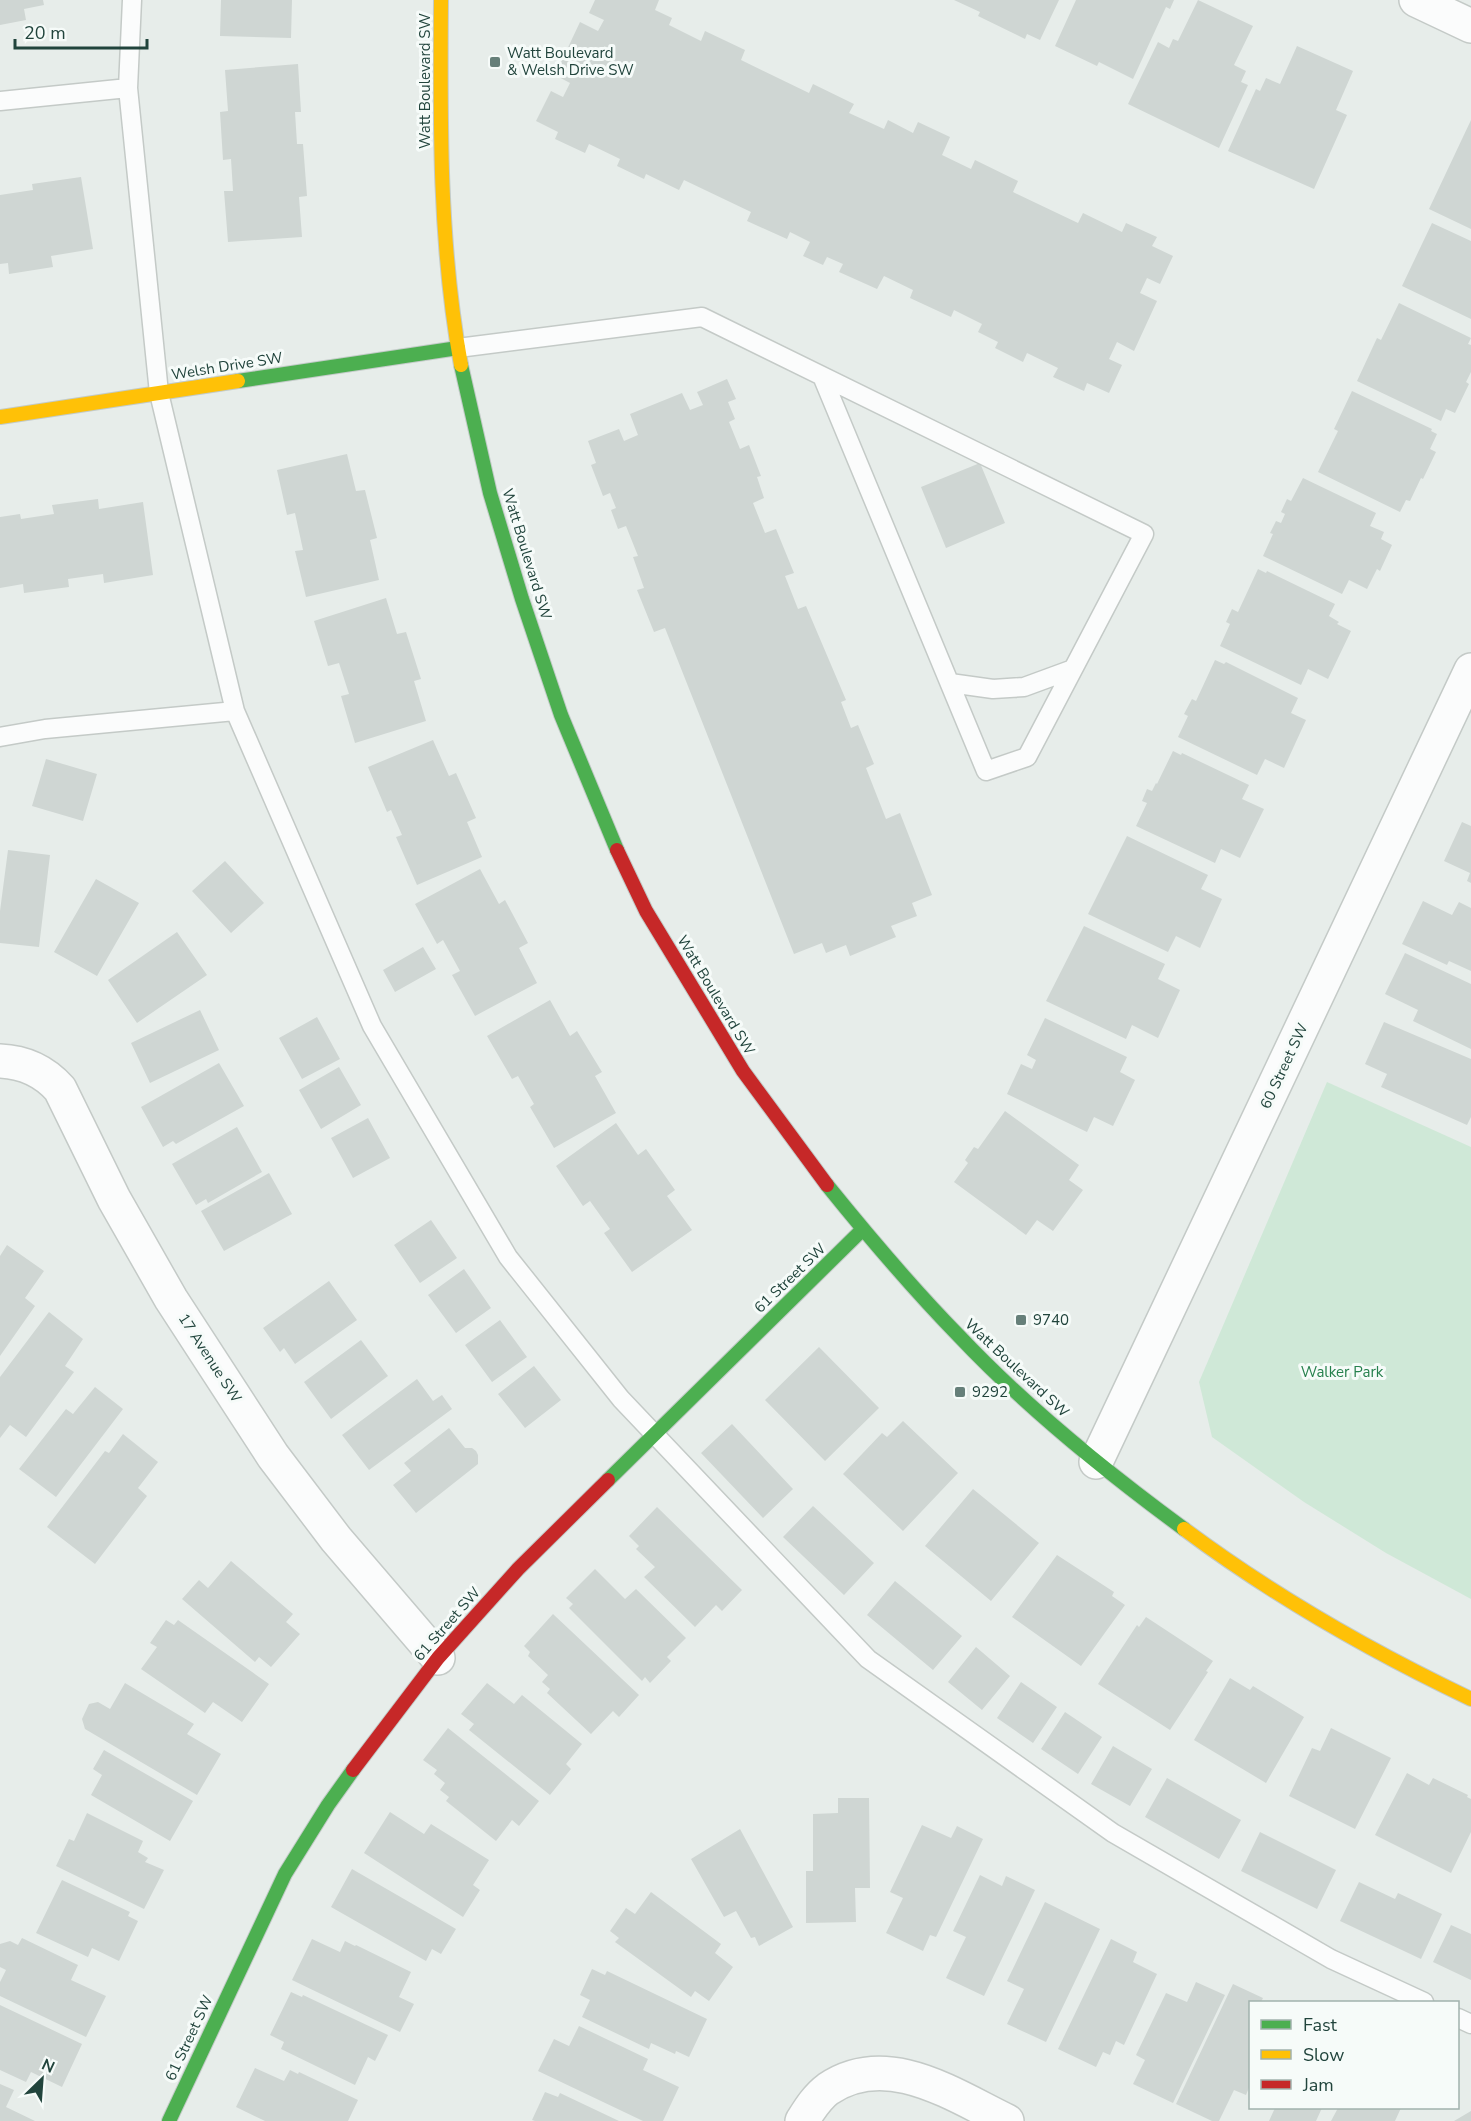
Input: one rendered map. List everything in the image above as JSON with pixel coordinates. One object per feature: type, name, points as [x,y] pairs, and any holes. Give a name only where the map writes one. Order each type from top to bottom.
[{"type":"street","name":"Watt Boulevard SW","points":[[441,0],[443,191],[449,274],[458,348],[504,547],[560,712],[634,889],[714,1027],[759,1097],[861,1231],[948,1325],[1010,1387],[1096,1462],[1243,1571],[1322,1621],[1399,1665],[1471,1699]]},
{"type":"street","points":[[1416,0],[1471,26]]},
{"type":"street","name":"Welsh Drive SW","points":[[0,417],[458,348]]},
{"type":"street","name":"60 Street SW","points":[[1096,1462],[1471,670]]},
{"type":"street","name":"17 Avenue SW","points":[[0,1061],[35,1068],[50,1078],[60,1089],[114,1199],[171,1299],[273,1456],[336,1539],[438,1658]]},
{"type":"street","name":"61 Street SW","points":[[170,2121],[285,1874],[328,1804],[438,1658],[518,1569],[861,1231]]},
{"type":"street","points":[[802,2121],[816,2100],[828,2089],[845,2080],[868,2073],[895,2073],[922,2081],[1006,2121]]},
{"type":"lane","points":[[132,0],[128,88],[159,393],[235,711],[372,1026],[508,1257],[621,1400],[868,1659],[1113,1833],[1331,1959],[1422,2001]]},
{"type":"lane","points":[[0,101],[128,88]]},
{"type":"lane","points":[[458,348],[702,317],[1144,534],[1027,757],[986,771],[822,376]]},
{"type":"lane","points":[[950,683],[993,689],[1024,687],[1073,669]]},
{"type":"lane","points":[[0,737],[45,729],[235,711]]},
{"type":"green space","name":"Walker Park","points":[[1327,1082],[1471,1147],[1471,1599],[1386,1553],[1304,1502],[1212,1437],[1199,1382]]},
{"type":"building","points":[[0,0],[43,0],[44,5],[24,9],[26,20],[0,25]]},
{"type":"building","points":[[221,0],[292,0],[291,38],[220,36]]},
{"type":"building","points":[[595,0],[659,0],[655,10],[672,18],[669,25],[701,41],[705,31],[745,50],[741,60],[809,93],[813,84],[854,104],[849,113],[884,129],[888,120],[913,133],[918,122],[950,137],[942,155],[971,169],[975,160],[1018,181],[1013,192],[1078,223],[1083,213],[1122,232],[1126,223],[1157,237],[1152,246],[1173,256],[1160,284],[1147,278],[1140,293],[1157,301],[1134,351],[1117,342],[1109,359],[1122,365],[1109,393],[1087,383],[1084,391],[1053,377],[1058,368],[1027,353],[1023,362],[995,348],[998,342],[978,332],[982,324],[954,310],[951,317],[910,298],[913,290],[884,276],[877,289],[839,272],[843,264],[827,257],[823,265],[803,256],[810,242],[790,232],[787,239],[747,221],[751,212],[684,180],[679,190],[646,174],[644,179],[617,166],[620,159],[589,144],[585,153],[555,139],[558,132],[536,121],[551,91],[563,97],[570,83],[555,75],[580,22],[598,31],[604,20],[589,13]]},
{"type":"building","points":[[954,0],[1059,0],[1040,40],[1027,34],[1025,39],[978,16],[980,12]]},
{"type":"building","points":[[1076,0],[1174,0],[1170,9],[1166,7],[1133,79],[1099,62],[1097,66],[1055,46]]},
{"type":"building","points":[[1198,0],[1253,26],[1234,65],[1246,71],[1241,82],[1248,85],[1219,148],[1128,104],[1158,42],[1169,48],[1173,39],[1178,41]]},
{"type":"building","points":[[1297,46],[1353,71],[1336,110],[1347,115],[1314,189],[1228,151],[1256,89],[1260,91],[1266,78],[1280,84]]},
{"type":"building","points":[[298,64],[301,112],[295,112],[297,144],[303,144],[307,196],[299,197],[302,237],[228,242],[224,191],[233,191],[231,159],[223,160],[220,112],[228,111],[225,70]]},
{"type":"building","points":[[1471,120],[1471,229],[1429,209]]},
{"type":"building","points":[[81,177],[93,249],[51,256],[53,267],[9,274],[8,263],[0,264],[0,195],[33,190],[32,184]]},
{"type":"building","points":[[1432,223],[1471,241],[1471,319],[1402,286]]},
{"type":"building","points":[[1399,303],[1471,338],[1468,344],[1471,345],[1471,372],[1466,382],[1469,384],[1455,413],[1446,409],[1441,421],[1357,381],[1377,338],[1381,340]]},
{"type":"building","points":[[727,379],[736,399],[728,402],[735,419],[729,422],[740,449],[749,445],[761,476],[757,477],[764,498],[753,503],[765,533],[776,529],[794,573],[785,576],[798,609],[806,606],[846,700],[841,702],[851,728],[858,725],[874,764],[866,768],[886,819],[900,813],[932,895],[912,903],[917,916],[891,926],[896,937],[850,956],[846,945],[826,953],[822,943],[794,954],[665,628],[654,632],[637,590],[644,588],[633,557],[638,556],[626,526],[618,529],[611,510],[616,508],[610,493],[603,496],[591,465],[596,463],[588,441],[619,429],[624,441],[638,435],[630,414],[682,393],[690,410],[703,405],[697,392]]},
{"type":"building","points":[[1352,391],[1432,429],[1431,431],[1437,434],[1430,449],[1436,452],[1410,501],[1406,500],[1400,512],[1318,472],[1338,431],[1334,429]]},
{"type":"building","points":[[347,454],[356,491],[365,490],[377,538],[370,540],[379,580],[306,597],[295,551],[303,550],[295,513],[287,515],[277,470]]},
{"type":"building","points":[[980,463],[1005,523],[946,548],[921,487]]},
{"type":"building","points":[[1303,478],[1376,513],[1370,526],[1384,532],[1381,539],[1392,545],[1380,571],[1377,569],[1367,589],[1349,580],[1342,594],[1263,556],[1276,521],[1281,523],[1285,514],[1281,512],[1287,499],[1291,501]]},
{"type":"building","points":[[98,499],[99,509],[143,502],[153,575],[104,583],[103,574],[68,579],[69,587],[24,593],[23,584],[0,588],[0,517],[20,514],[21,519],[54,514],[52,505]]},
{"type":"building","points":[[1258,569],[1266,573],[1267,571],[1335,604],[1329,616],[1339,622],[1337,624],[1351,631],[1328,679],[1308,669],[1301,685],[1220,646],[1230,624],[1226,622],[1232,609],[1238,612]]},
{"type":"building","points":[[386,598],[397,634],[406,632],[421,679],[414,681],[426,721],[355,743],[341,696],[349,694],[339,663],[328,666],[314,621]]},
{"type":"building","points":[[1215,660],[1224,664],[1226,662],[1298,698],[1291,713],[1306,720],[1284,768],[1265,759],[1257,775],[1178,737],[1188,716],[1184,714],[1192,699],[1196,701]]},
{"type":"building","points":[[433,740],[449,776],[456,773],[476,818],[467,822],[482,857],[417,885],[396,837],[402,835],[391,810],[387,812],[368,767]]},
{"type":"building","points":[[1173,751],[1181,755],[1182,753],[1249,785],[1242,799],[1264,809],[1240,858],[1221,849],[1215,863],[1136,826],[1147,803],[1142,801],[1147,789],[1152,791],[1157,784]]},
{"type":"building","points":[[46,759],[97,774],[83,821],[32,806]]},
{"type":"building","points":[[1462,822],[1471,826],[1471,883],[1467,881],[1470,873],[1444,861]]},
{"type":"building","points":[[1127,836],[1208,875],[1201,889],[1222,899],[1200,948],[1176,936],[1168,952],[1088,914]]},
{"type":"building","points":[[8,850],[50,855],[39,947],[0,943],[0,911]]},
{"type":"building","points":[[225,861],[264,903],[231,933],[192,891]]},
{"type":"building","points":[[480,869],[499,904],[505,900],[528,943],[519,948],[537,983],[475,1016],[452,975],[460,971],[443,940],[437,944],[415,904]]},
{"type":"building","points":[[96,879],[139,903],[97,976],[54,952]]},
{"type":"building","points":[[1423,901],[1452,915],[1459,902],[1471,908],[1471,971],[1449,961],[1447,965],[1402,944]]},
{"type":"building","points":[[1084,926],[1165,964],[1158,979],[1180,990],[1158,1038],[1132,1025],[1126,1039],[1046,1001]]},
{"type":"building","points":[[177,932],[207,975],[137,1023],[108,980]]},
{"type":"building","points":[[423,947],[436,969],[395,992],[383,970]]},
{"type":"building","points":[[1405,953],[1471,984],[1471,1049],[1413,1021],[1418,1010],[1385,994]]},
{"type":"building","points":[[550,1000],[570,1036],[577,1031],[602,1072],[595,1076],[616,1113],[554,1148],[530,1107],[534,1104],[518,1076],[512,1079],[487,1036]]},
{"type":"building","points":[[200,1010],[219,1050],[150,1083],[131,1043]]},
{"type":"building","points":[[317,1017],[340,1059],[302,1079],[279,1038]]},
{"type":"building","points":[[1045,1018],[1127,1057],[1120,1072],[1135,1080],[1113,1126],[1094,1117],[1087,1132],[1007,1094],[1021,1064],[1032,1069],[1036,1060],[1027,1055]]},
{"type":"building","points":[[1384,1022],[1471,1059],[1471,1117],[1467,1125],[1381,1087],[1387,1074],[1365,1064]]},
{"type":"building","points":[[219,1063],[244,1106],[176,1144],[173,1141],[163,1147],[141,1107]]},
{"type":"building","points":[[339,1067],[361,1105],[321,1129],[299,1090]]},
{"type":"building","points":[[1005,1111],[1079,1165],[1069,1180],[1083,1190],[1053,1231],[1037,1220],[1026,1235],[954,1182],[968,1163],[965,1160],[974,1147],[978,1149]]},
{"type":"building","points":[[368,1118],[390,1158],[353,1178],[331,1138]]},
{"type":"building","points":[[616,1123],[638,1155],[646,1149],[675,1190],[667,1196],[692,1230],[632,1272],[604,1233],[610,1229],[590,1201],[583,1206],[556,1166]]},
{"type":"building","points":[[237,1127],[262,1172],[208,1203],[206,1199],[196,1205],[172,1164]]},
{"type":"building","points":[[269,1173],[292,1214],[224,1251],[201,1211]]},
{"type":"building","points":[[431,1220],[457,1258],[420,1283],[394,1245]]},
{"type":"building","points":[[7,1245],[44,1271],[25,1298],[35,1306],[0,1356],[0,1256]]},
{"type":"building","points":[[464,1269],[491,1308],[456,1333],[428,1295]]},
{"type":"building","points":[[329,1281],[357,1320],[295,1364],[284,1348],[280,1352],[263,1328]]},
{"type":"building","points":[[49,1312],[83,1339],[65,1366],[74,1372],[26,1437],[10,1425],[0,1438],[0,1377]]},
{"type":"building","points":[[500,1320],[527,1357],[492,1382],[465,1345]]},
{"type":"building","points":[[361,1340],[388,1376],[331,1419],[304,1382]]},
{"type":"building","points":[[819,1347],[879,1408],[825,1461],[765,1400]]},
{"type":"building","points":[[534,1366],[561,1400],[525,1428],[498,1394]]},
{"type":"building","points":[[417,1379],[433,1401],[442,1395],[452,1409],[369,1470],[342,1435]]},
{"type":"building","points":[[95,1387],[123,1409],[56,1497],[19,1469],[66,1409],[73,1414]]},
{"type":"building","points":[[903,1421],[958,1473],[903,1531],[843,1474],[882,1433],[887,1437]]},
{"type":"building","points":[[732,1424],[793,1489],[763,1518],[701,1453]]},
{"type":"building","points":[[449,1428],[465,1448],[472,1448],[476,1451],[478,1464],[416,1513],[393,1485],[411,1471],[404,1463]]},
{"type":"building","points":[[123,1434],[158,1462],[138,1488],[147,1496],[95,1564],[47,1527],[105,1451],[109,1453]]},
{"type":"building","points":[[973,1489],[1039,1543],[991,1601],[925,1546]]},
{"type":"building","points":[[813,1506],[874,1563],[844,1595],[783,1537]]},
{"type":"building","points":[[657,1507],[742,1590],[722,1611],[716,1605],[695,1627],[644,1577],[655,1567],[636,1549],[639,1546],[629,1536]]},
{"type":"building","points":[[1057,1555],[1114,1592],[1112,1596],[1125,1605],[1081,1666],[1012,1617]]},
{"type":"building","points":[[231,1561],[293,1614],[286,1622],[300,1634],[271,1667],[259,1657],[255,1662],[182,1599],[199,1580],[208,1588]]},
{"type":"building","points":[[595,1569],[625,1599],[636,1589],[686,1638],[667,1657],[671,1661],[650,1683],[645,1677],[642,1681],[569,1608],[573,1604],[566,1598]]},
{"type":"building","points":[[895,1581],[962,1636],[933,1670],[867,1615]]},
{"type":"building","points":[[553,1614],[639,1695],[619,1717],[613,1711],[591,1734],[547,1693],[550,1689],[542,1682],[548,1675],[528,1656],[530,1652],[524,1646]]},
{"type":"building","points":[[1146,1617],[1213,1661],[1170,1730],[1098,1684],[1137,1625],[1139,1627]]},
{"type":"building","points":[[166,1620],[174,1625],[178,1620],[269,1684],[242,1722],[213,1702],[205,1713],[141,1669],[157,1647],[150,1643]]},
{"type":"building","points":[[976,1647],[1010,1676],[982,1710],[948,1682]]},
{"type":"building","points":[[1230,1678],[1250,1690],[1253,1686],[1304,1717],[1266,1783],[1194,1740]]},
{"type":"building","points":[[1021,1682],[1057,1707],[1033,1743],[997,1718]]},
{"type":"building","points":[[125,1683],[194,1724],[187,1734],[221,1754],[197,1795],[85,1729],[82,1719],[89,1704],[98,1702],[110,1709]]},
{"type":"building","points":[[487,1683],[514,1704],[522,1695],[582,1744],[566,1764],[571,1769],[550,1795],[469,1730],[474,1724],[461,1714]]},
{"type":"building","points":[[1065,1712],[1102,1737],[1078,1774],[1041,1749]]},
{"type":"building","points":[[448,1728],[539,1801],[519,1826],[512,1820],[496,1841],[446,1801],[449,1797],[440,1790],[445,1783],[434,1774],[437,1770],[423,1760]]},
{"type":"building","points":[[1331,1728],[1391,1758],[1355,1829],[1289,1796],[1312,1748],[1320,1751]]},
{"type":"building","points":[[1113,1746],[1152,1769],[1130,1806],[1091,1784]]},
{"type":"building","points":[[104,1750],[193,1801],[170,1841],[91,1795],[102,1775],[93,1769]]},
{"type":"building","points":[[1407,1773],[1429,1785],[1433,1778],[1468,1795],[1467,1797],[1471,1799],[1471,1832],[1451,1873],[1375,1835]]},
{"type":"building","points":[[1167,1778],[1241,1820],[1219,1859],[1145,1817]]},
{"type":"building","points":[[838,1798],[869,1798],[870,1888],[855,1888],[856,1922],[806,1923],[806,1871],[813,1871],[813,1814],[838,1813]]},
{"type":"building","points":[[390,1812],[424,1834],[431,1824],[489,1860],[473,1885],[480,1890],[463,1917],[364,1853]]},
{"type":"building","points":[[87,1813],[143,1841],[138,1852],[148,1858],[145,1862],[164,1870],[144,1909],[56,1866],[69,1839],[74,1841]]},
{"type":"building","points":[[922,1825],[951,1838],[957,1826],[983,1839],[936,1937],[930,1935],[923,1951],[886,1933],[903,1898],[890,1892]]},
{"type":"building","points":[[740,1829],[793,1927],[759,1946],[755,1937],[751,1938],[736,1911],[724,1917],[691,1859]]},
{"type":"building","points":[[1260,1832],[1336,1870],[1317,1909],[1241,1871]]},
{"type":"building","points":[[352,1869],[456,1929],[441,1954],[432,1949],[426,1961],[331,1907]]},
{"type":"building","points":[[980,1875],[1002,1886],[1006,1876],[1035,1890],[984,1996],[946,1978],[966,1937],[953,1931]]},
{"type":"building","points":[[62,1880],[130,1912],[128,1916],[138,1921],[119,1961],[92,1948],[88,1957],[36,1933]]},
{"type":"building","points":[[1359,1882],[1395,1899],[1398,1893],[1442,1914],[1421,1959],[1340,1921]]},
{"type":"building","points":[[651,1892],[721,1944],[715,1953],[733,1967],[709,2001],[695,1991],[691,1997],[615,1942],[619,1938],[610,1931],[626,1908],[635,1914]]},
{"type":"building","points":[[1045,1902],[1100,1929],[1046,2042],[1007,2024],[1024,1989],[1007,1981]]},
{"type":"building","points":[[1451,1925],[1471,1934],[1471,1980],[1433,1962]]},
{"type":"building","points":[[22,1938],[78,1965],[71,1980],[106,1996],[86,2037],[0,1996],[0,1982],[6,1970],[0,1967],[0,1944],[10,1941],[18,1945]]},
{"type":"building","points":[[312,1939],[340,1952],[345,1941],[411,1972],[399,1997],[414,2004],[400,2032],[292,1980]]},
{"type":"building","points":[[1111,1939],[1137,1952],[1133,1962],[1157,1974],[1124,2045],[1116,2041],[1110,2055],[1103,2052],[1096,2067],[1058,2049]]},
{"type":"building","points":[[592,1969],[605,1975],[607,1971],[707,2019],[689,2057],[676,2051],[675,2054],[651,2043],[649,2049],[582,2017],[590,2000],[580,1995]]},
{"type":"building","points":[[1196,1982],[1225,1995],[1173,2103],[1133,2084],[1145,2060],[1136,2055],[1166,1993],[1187,2002]]},
{"type":"building","points":[[1233,1984],[1263,1998],[1262,2001],[1249,2001],[1249,2088],[1246,2095],[1234,2090],[1219,2121],[1212,2121],[1176,2104]]},
{"type":"building","points":[[291,1992],[302,1997],[303,1995],[388,2035],[375,2061],[368,2057],[355,2085],[281,2049],[284,2042],[270,2035]]},
{"type":"building","points":[[0,2005],[82,2044],[62,2087],[31,2072],[26,2082],[0,2070]]},
{"type":"building","points":[[579,2026],[648,2059],[643,2070],[679,2087],[663,2121],[643,2121],[538,2071],[554,2039],[569,2046]]},
{"type":"building","points":[[255,2068],[284,2081],[290,2070],[298,2074],[299,2072],[358,2100],[348,2121],[265,2121],[236,2107]]},
{"type":"building","points":[[0,2084],[14,2090],[6,2107],[35,2121],[0,2121]]},
{"type":"building","points":[[545,2092],[558,2097],[560,2093],[619,2121],[532,2120]]},
{"type":"building","points":[[1275,2109],[1322,2109],[1316,2121],[1269,2121]]},
{"type":"building","points":[[1337,2109],[1401,2109],[1395,2121],[1331,2121]]},
{"type":"building","points":[[1471,2111],[1471,2121],[1454,2121]]},
{"type":"traffic: fast","points":[[238,381],[458,348]]},
{"type":"traffic: fast","points":[[461,365],[490,493],[522,599],[561,715],[617,850]]},
{"type":"traffic: fast","points":[[827,1185],[908,1281],[985,1363],[1067,1438],[1184,1529]]},
{"type":"traffic: fast","points":[[608,1480],[861,1231]]},
{"type":"traffic: fast","points":[[169,2121],[285,1874],[353,1770]]},
{"type":"traffic: slow","points":[[441,0],[442,183],[448,274],[461,365]]},
{"type":"traffic: slow","points":[[0,417],[238,381]]},
{"type":"traffic: slow","points":[[1184,1529],[1218,1554],[1323,1621],[1396,1662],[1471,1699]]},
{"type":"traffic: jam","points":[[617,850],[646,911],[743,1071],[827,1185]]},
{"type":"traffic: jam","points":[[353,1770],[438,1658],[518,1569],[608,1480]]},
{"type":"place","name":"Watt Boulevard & Welsh Drive SW","points":[[495,62]]},
{"type":"place","name":"9740","points":[[1021,1320]]},
{"type":"place","name":"9292","points":[[960,1392]]}]
